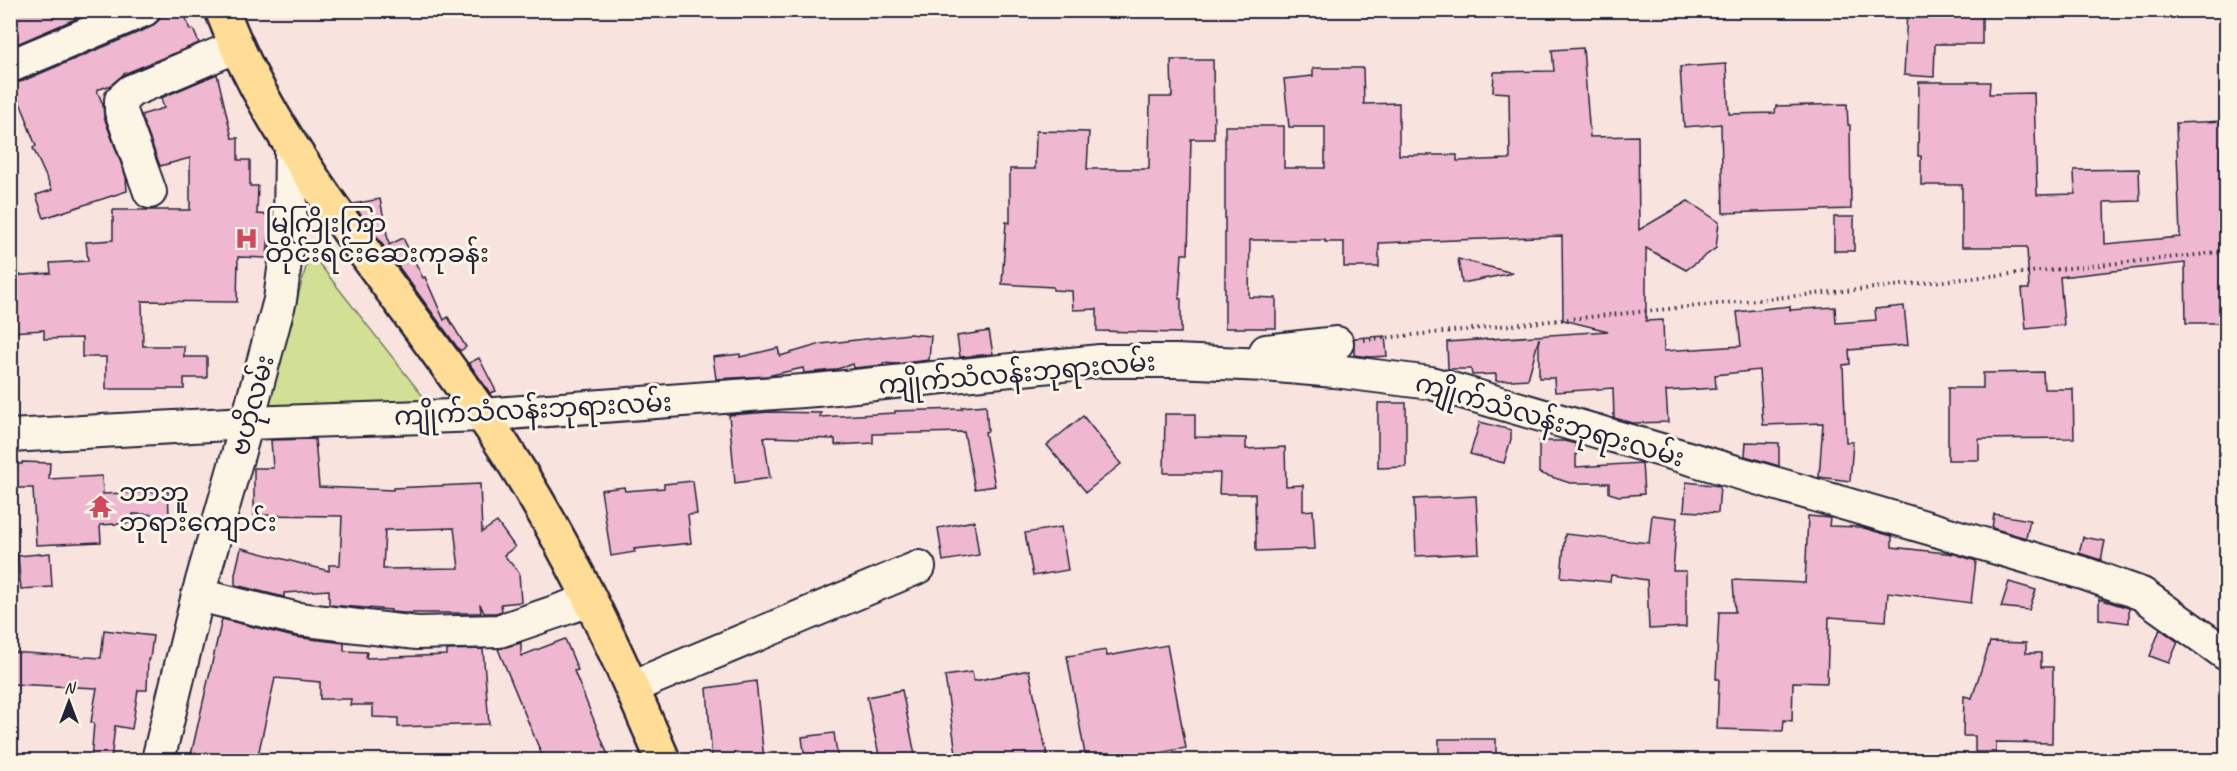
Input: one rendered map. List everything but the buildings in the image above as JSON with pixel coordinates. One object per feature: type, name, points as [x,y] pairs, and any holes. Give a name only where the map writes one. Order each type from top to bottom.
[{"type":"main road","points":[[222,10],[235,46],[291,149],[483,415],[520,470],[590,600],[632,687],[663,760]]},
{"type":"street","points":[[13,65],[144,10]]},
{"type":"street","points":[[150,192],[121,111],[121,100],[131,91],[235,46]]},
{"type":"street","name":"ဗဟိုလမ်း","points":[[158,760],[198,595],[280,300],[290,224],[291,149]]},
{"type":"street","points":[[1175,361],[1337,343]]},
{"type":"street","name":"ကျိုက်သံလန်းဘုရားလမ်း","points":[[10,436],[247,423],[483,415],[816,390],[1100,361],[1175,361],[1335,371],[1431,383],[2086,574],[2142,594],[2226,654]]},
{"type":"street","points":[[632,687],[919,567]]},
{"type":"street","points":[[198,595],[298,619],[417,633],[499,631],[590,600]]},
{"type":"path","points":[[1337,343],[2226,252]]},
{"type":"green space","points":[[310,252],[429,404],[268,407]]},
{"type":"place","name":"မြကြိုးကြာ တိုင်းရင်းဆေးကုခန်း","points":[[247,238]]},
{"type":"place","name":"ဘာဘူ ဘုရားကျောင်း","points":[[101,507]]}]
